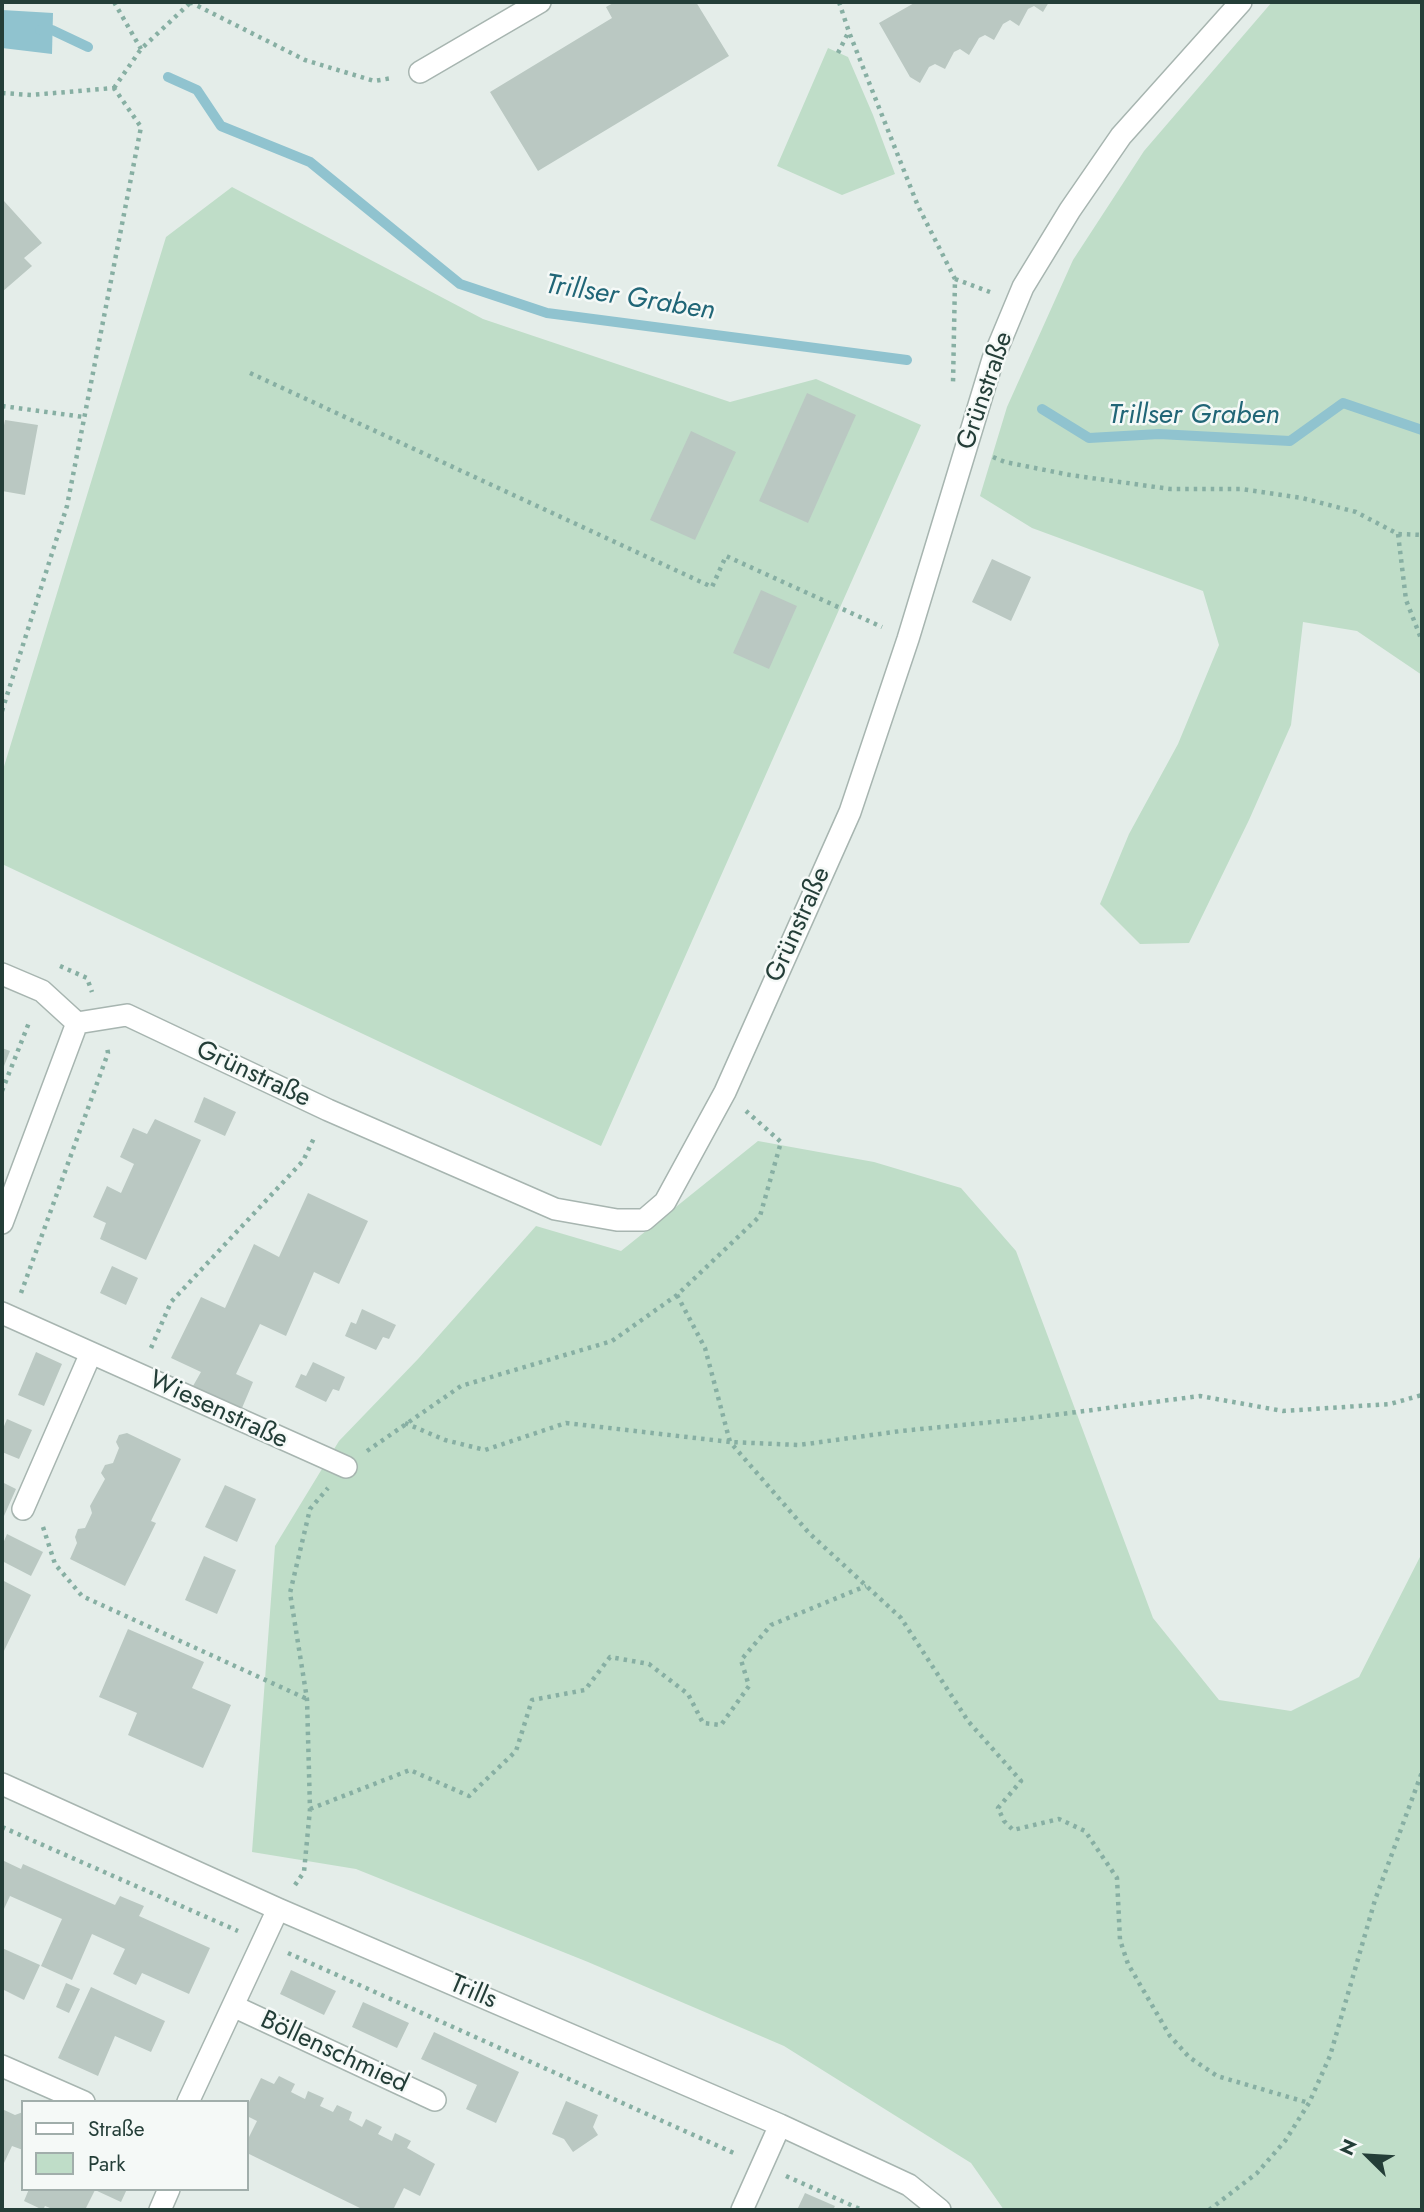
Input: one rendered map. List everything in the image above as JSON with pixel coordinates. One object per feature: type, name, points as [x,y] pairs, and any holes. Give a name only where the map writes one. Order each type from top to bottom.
[{"type":"street","points":[[420,72],[540,2]]},
{"type":"street","name":"Grünstraße","points":[[77,1023],[127,1015],[328,1110],[555,1209],[617,1220],[644,1220],[665,1202],[725,1092],[850,811],[908,639],[993,359],[1023,287],[1063,221],[1122,136],[1241,2]]},
{"type":"street","points":[[2,974],[42,991],[77,1023],[2,1223]]},
{"type":"street","name":"Wiesenstraße","points":[[7,1315],[346,1467]]},
{"type":"street","points":[[23,1509],[91,1353]]},
{"type":"street","name":"Trills","points":[[2,1784],[278,1909],[780,2125],[909,2185],[940,2210]]},
{"type":"street","name":"Böllenschmied","points":[[189,2100],[278,1909]]},
{"type":"street","name":"Böllenschmied","points":[[233,2006],[435,2100]]},
{"type":"street","points":[[2,2066],[79,2100]]},
{"type":"street","points":[[742,2210],[780,2125]]},
{"type":"street","points":[[160,2210],[168,2191]]},
{"type":"path","points":[[114,2],[142,49]]},
{"type":"path","points":[[2,93],[32,95],[114,88],[142,49],[190,2],[305,60],[374,81],[420,72]]},
{"type":"path","points":[[839,2],[918,206],[955,279],[953,394]]},
{"type":"path","points":[[838,52],[849,32]]},
{"type":"path","points":[[2,711],[68,506],[83,417],[141,127],[114,88]]},
{"type":"path","points":[[250,373],[712,587],[726,556],[908,639]]},
{"type":"path","points":[[2,406],[83,417]]},
{"type":"path","points":[[967,445],[1005,462],[1070,475],[1170,489],[1241,489],[1302,499],[1356,512],[1398,534],[1422,535]]},
{"type":"path","points":[[1398,534],[1406,600],[1422,641]]},
{"type":"path","points":[[7,1315],[108,1053],[87,978]]},
{"type":"path","points":[[2,1091],[42,991]]},
{"type":"path","points":[[278,1909],[304,1872],[310,1809],[307,1699],[290,1593],[310,1508],[346,1467],[461,1385],[612,1342],[677,1295],[760,1216],[781,1142],[725,1092]]},
{"type":"path","points":[[139,1374],[171,1302],[303,1161],[328,1110]]},
{"type":"path","points":[[677,1295],[705,1348],[730,1442],[809,1533],[901,1618],[968,1721],[1021,1781],[998,1808],[1004,1821],[1013,1830],[1059,1819],[1085,1831],[1117,1878],[1120,1940],[1128,1964],[1170,2036],[1189,2057],[1217,2076],[1309,2103]]},
{"type":"path","points":[[405,1423],[444,1440],[485,1450],[566,1423],[730,1442],[799,1445],[1200,1396],[1283,1411],[1390,1404],[1422,1395]]},
{"type":"path","points":[[23,1509],[39,1516],[55,1564],[82,1596],[307,1699]]},
{"type":"path","points":[[310,1809],[410,1770],[469,1796],[516,1751],[532,1700],[584,1690],[610,1657],[649,1664],[688,1694],[703,1723],[721,1725],[748,1686],[741,1660],[771,1625],[866,1586]]},
{"type":"path","points":[[1209,2210],[1257,2173],[1285,2141],[1309,2103],[1330,2056],[1375,1900],[1422,1772]]},
{"type":"path","points":[[2,1827],[862,2210]]},
{"type":"green space","points":[[1272,2],[1422,2],[1422,675],[1357,631],[1303,622],[1291,725],[1249,820],[1189,943],[1140,944],[1100,904],[1129,834],[1178,744],[1219,645],[1203,591],[1032,528],[980,496],[1007,407],[1073,260],[1144,151]]},
{"type":"green space","points":[[828,48],[848,57],[895,174],[842,195],[777,166]]},
{"type":"green space","points":[[232,187],[483,319],[730,402],[816,379],[921,425],[601,1146],[2,864],[2,773],[166,237]]},
{"type":"green space","points":[[758,1141],[874,1162],[961,1188],[1016,1251],[1153,1618],[1219,1700],[1291,1711],[1359,1677],[1422,1553],[1422,2210],[1004,2210],[971,2163],[784,2046],[588,1962],[356,1869],[252,1852],[275,1546],[339,1441],[418,1359],[536,1226],[621,1251]]},
{"type":"water","points":[[2,10],[53,13],[52,54],[2,48]]},
{"type":"building","points":[[615,2],[696,2],[729,56],[538,171],[490,92],[612,18],[606,7]]},
{"type":"building","points":[[916,2],[1049,2],[1043,12],[1034,6],[1028,9],[1019,26],[1010,20],[1003,24],[994,40],[985,35],[979,38],[969,55],[960,49],[954,52],[945,69],[935,64],[929,67],[920,83],[910,77],[879,23]]},
{"type":"building","points":[[4,201],[42,243],[24,258],[32,266],[2,292],[2,204]]},
{"type":"building","points":[[807,393],[856,415],[808,523],[759,501]]},
{"type":"building","points":[[5,420],[38,425],[25,495],[2,491],[2,436]]},
{"type":"building","points":[[691,431],[736,452],[695,540],[650,520]]},
{"type":"building","points":[[992,559],[1031,577],[1011,621],[972,602]]},
{"type":"building","points":[[761,590],[797,606],[769,669],[733,653]]},
{"type":"building","points":[[2,1048],[10,1051],[2,1071]]},
{"type":"building","points":[[204,1097],[236,1112],[225,1136],[194,1122]]},
{"type":"building","points":[[155,1119],[201,1140],[146,1260],[100,1239],[106,1223],[93,1217],[107,1186],[121,1193],[134,1164],[120,1157],[133,1128],[147,1134]]},
{"type":"building","points":[[308,1193],[368,1221],[339,1284],[314,1272],[286,1336],[260,1324],[236,1374],[253,1382],[242,1408],[193,1386],[201,1372],[171,1358],[201,1297],[225,1308],[254,1244],[279,1257]]},
{"type":"building","points":[[112,1266],[138,1278],[126,1305],[100,1293]]},
{"type":"building","points":[[362,1309],[396,1325],[389,1339],[383,1337],[376,1350],[345,1336],[351,1322],[356,1324]]},
{"type":"building","points":[[36,1352],[62,1364],[44,1406],[18,1395]]},
{"type":"building","points":[[313,1362],[345,1377],[339,1391],[333,1389],[326,1402],[295,1387],[301,1374],[306,1376]]},
{"type":"building","points":[[7,1419],[32,1430],[19,1459],[2,1452],[2,1431]]},
{"type":"building","points":[[127,1433],[181,1459],[151,1521],[156,1523],[125,1586],[70,1559],[77,1543],[75,1537],[78,1529],[85,1528],[92,1513],[90,1506],[105,1479],[101,1473],[105,1465],[113,1463],[119,1448],[116,1442],[119,1435]]},
{"type":"building","points":[[2,1482],[16,1489],[4,1516],[2,1514]]},
{"type":"building","points":[[225,1485],[256,1499],[237,1542],[205,1527]]},
{"type":"building","points":[[7,1534],[43,1552],[31,1576],[2,1561],[2,1546]]},
{"type":"building","points":[[204,1556],[236,1570],[217,1614],[185,1600]]},
{"type":"building","points":[[2,1580],[31,1595],[2,1655]]},
{"type":"building","points":[[128,1629],[204,1662],[192,1688],[231,1705],[203,1768],[128,1735],[137,1713],[99,1697]]},
{"type":"building","points":[[2,1860],[21,1869],[23,1864],[115,1905],[120,1896],[144,1906],[139,1916],[210,1948],[189,1994],[142,1973],[136,1985],[113,1974],[125,1949],[92,1934],[72,1980],[41,1966],[62,1919],[10,1896],[4,1909],[2,1908]]},
{"type":"building","points":[[2,1948],[40,1965],[24,2000],[2,1989]]},
{"type":"building","points":[[291,1970],[336,1991],[324,2015],[280,1994]]},
{"type":"building","points":[[66,1983],[80,1989],[69,2013],[56,2007]]},
{"type":"building","points":[[91,1987],[165,2021],[151,2052],[115,2036],[98,2076],[58,2058]]},
{"type":"building","points":[[363,2002],[409,2023],[397,2048],[352,2027]]},
{"type":"building","points":[[434,2032],[519,2072],[496,2123],[466,2109],[477,2085],[421,2059]]},
{"type":"building","points":[[279,2076],[295,2084],[291,2092],[305,2099],[308,2091],[324,2098],[320,2106],[333,2112],[337,2105],[352,2112],[349,2120],[362,2127],[366,2119],[382,2127],[378,2134],[392,2141],[395,2133],[411,2141],[407,2148],[435,2164],[420,2196],[404,2188],[393,2210],[364,2210],[248,2153],[248,2139],[257,2121],[248,2116],[248,2104],[261,2078],[274,2084]]},
{"type":"building","points":[[566,2101],[598,2115],[593,2127],[598,2135],[573,2152],[564,2139],[552,2134]]},
{"type":"building","points":[[2,2109],[15,2115],[21,2113],[21,2149],[12,2146],[2,2163]]},
{"type":"building","points":[[28,2191],[94,2191],[85,2210],[55,2210],[45,2206],[43,2210],[24,2201]]},
{"type":"building","points":[[97,2191],[126,2191],[121,2202]]},
{"type":"building","points":[[805,2193],[835,2206],[833,2210],[797,2210]]},
{"type":"waterway","name":"Trillser Graben","points":[[40,30],[52,30],[88,47]]},
{"type":"waterway","name":"Trillser Graben","points":[[168,77],[197,90],[221,126],[310,162],[460,284],[547,313],[907,360]]},
{"type":"waterway","name":"Trillser Graben","points":[[1042,409],[1089,438],[1159,434],[1290,441],[1343,403],[1422,430]]}]
